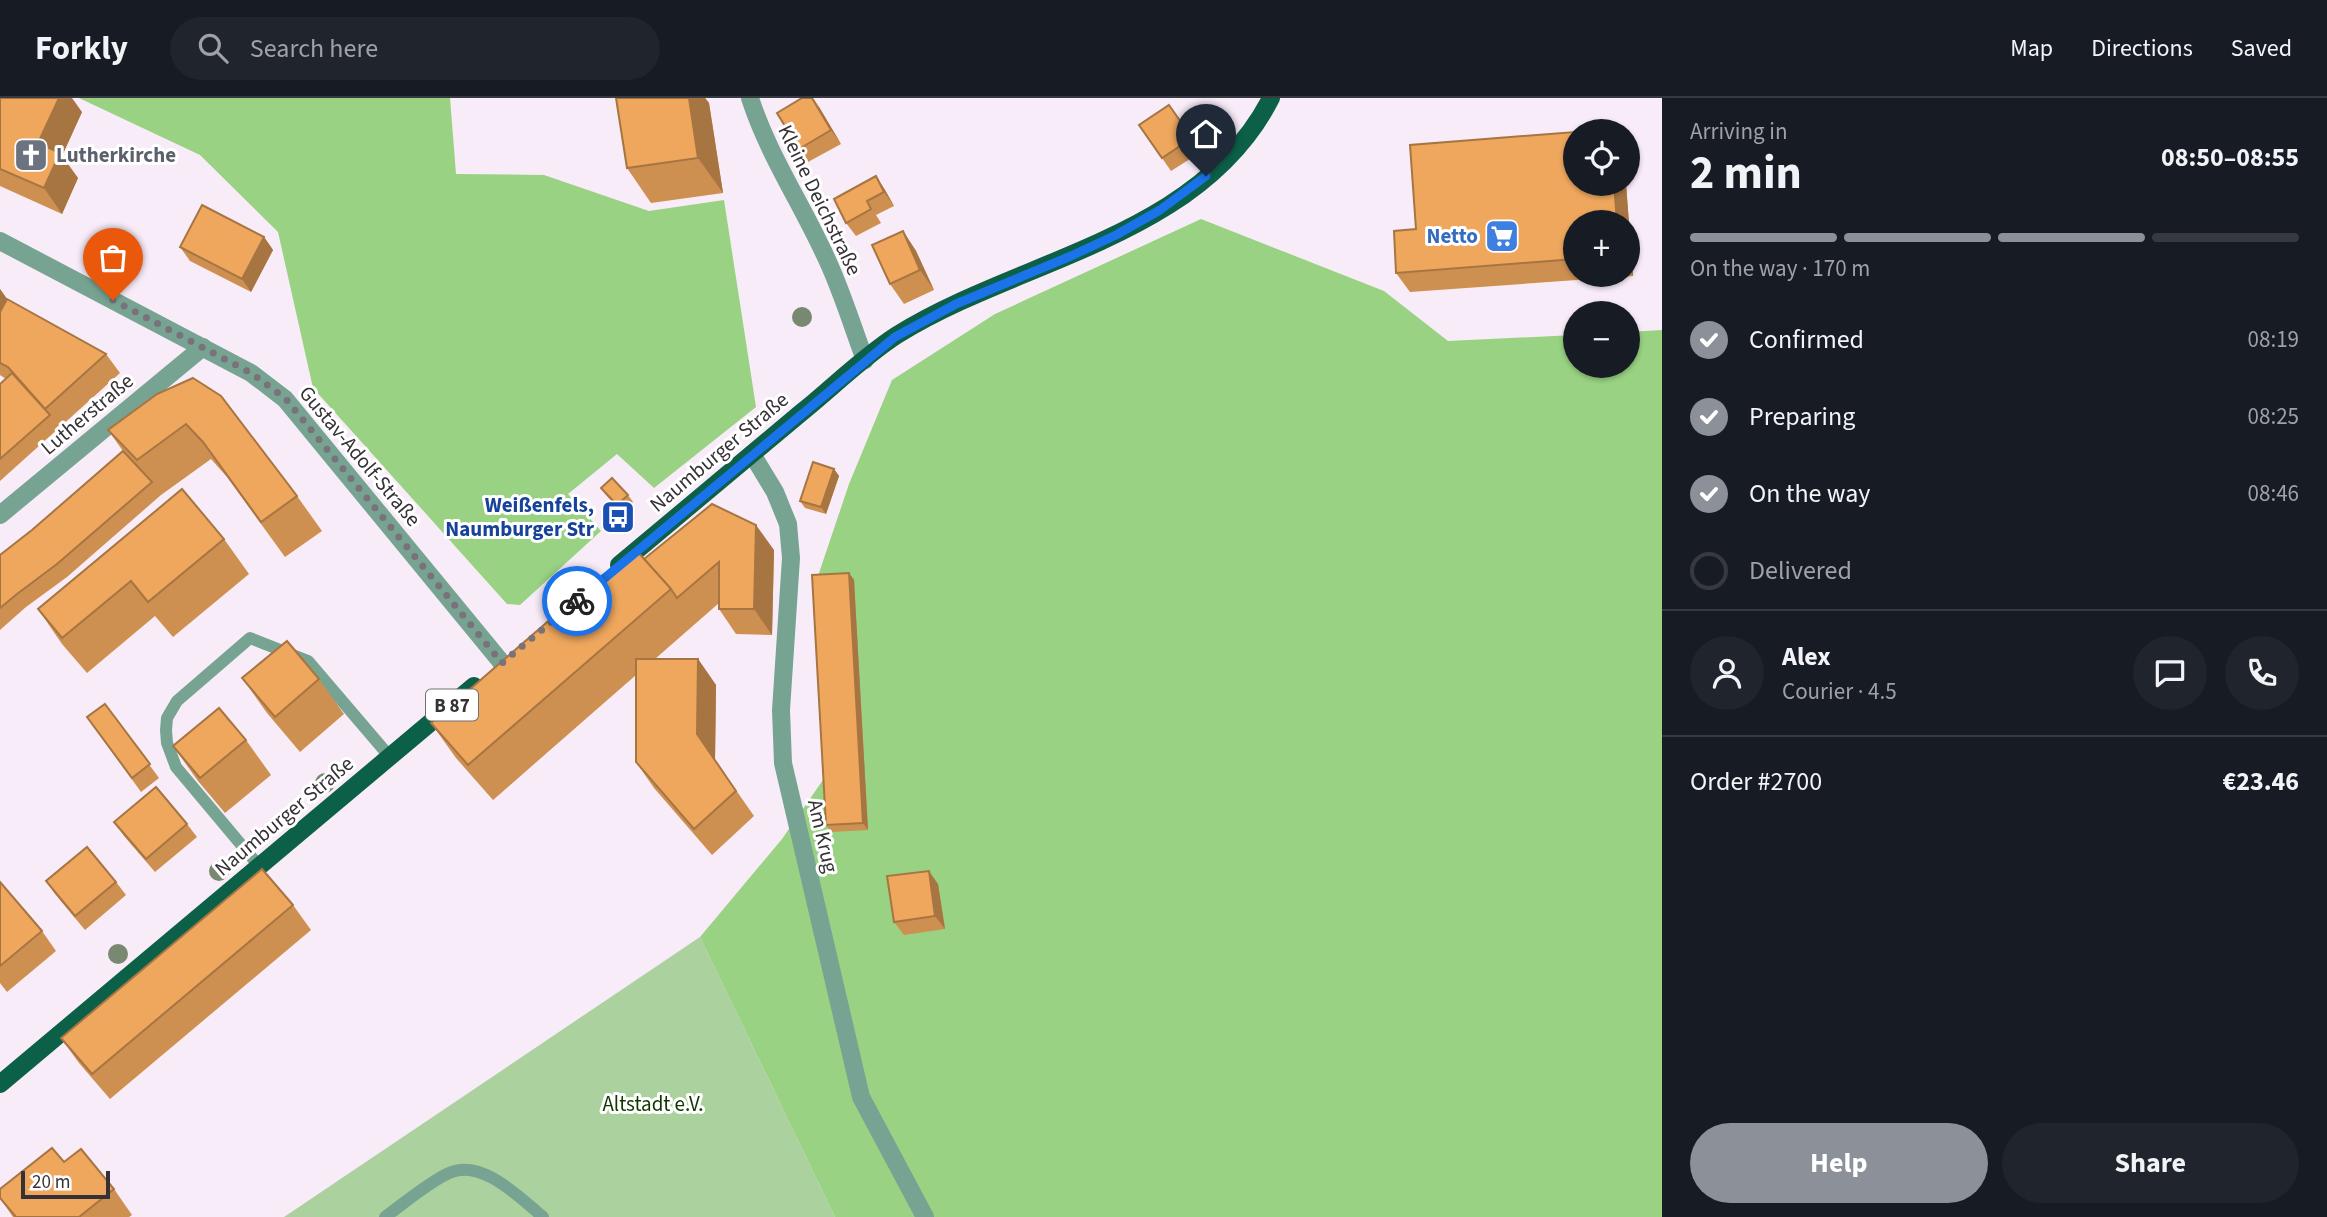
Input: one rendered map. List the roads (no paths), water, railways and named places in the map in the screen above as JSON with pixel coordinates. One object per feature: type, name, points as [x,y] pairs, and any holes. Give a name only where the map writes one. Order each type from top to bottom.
[{"type":"main road","name":"Naumburger Straße","points":[[605,577],[895,337],[928,318],[1116,235],[1160,210],[1218,167],[1254,126],[1271,98]]},
{"type":"main road","name":"Naumburger Straße","points":[[0,1084],[507,659]]},
{"type":"street","name":"Kleine Deichstraße","points":[[750,98],[759,126],[781,174],[829,264],[865,360]]},
{"type":"street","name":"Gustav-Adolf-Straße","points":[[0,241],[251,373],[285,398],[507,659]]},
{"type":"street","name":"Lutherstraße","points":[[0,515],[203,347]]},
{"type":"street","name":"Am Krug","points":[[752,454],[775,492],[788,524],[791,558],[780,710],[783,762],[861,1097],[925,1217]]},
{"type":"lane","points":[[259,866],[183,779],[171,755],[166,730],[167,718],[177,701],[250,638],[308,661],[390,757]]},
{"type":"lane","points":[[385,1217],[450,1172],[478,1171],[498,1182],[544,1217]]},
{"type":"place","name":"Lutherkirche","points":[[31,155]]},
{"type":"place","name":"Netto","points":[[1502,236]]},
{"type":"place","name":"Weißenfels, Naumburger Str","points":[[618,517]]},
{"type":"park label","name":"Altstadt e.V.","points":[[653,1104]]}]
